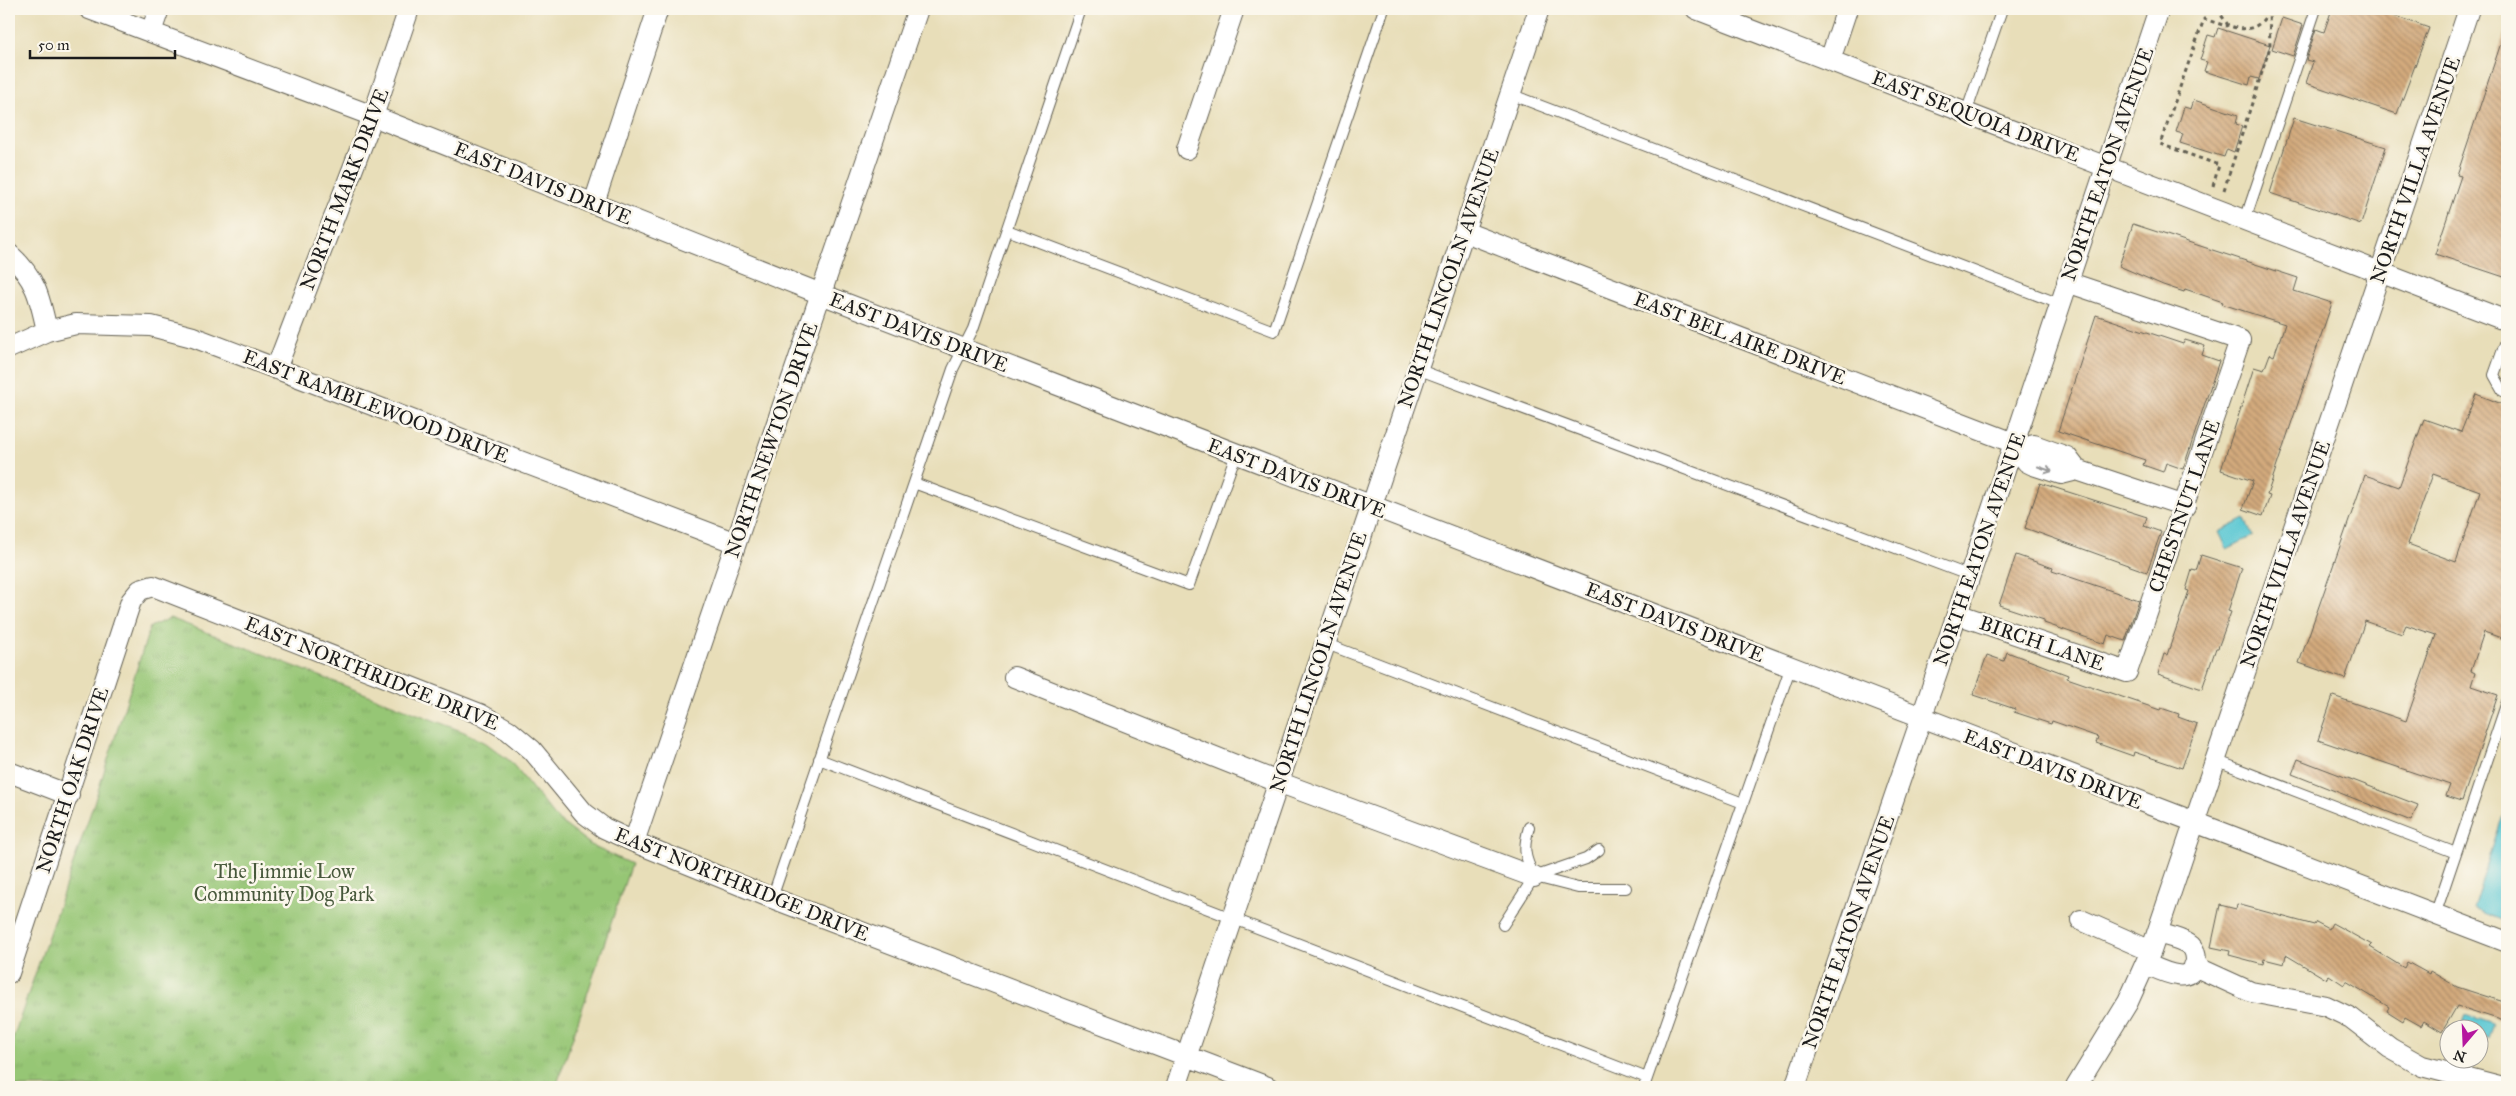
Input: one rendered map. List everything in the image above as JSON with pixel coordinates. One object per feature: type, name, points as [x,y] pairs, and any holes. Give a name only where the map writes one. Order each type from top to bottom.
[{"type":"street","name":"EAST DAVIS DRIVE","points":[[89,9],[373,116],[963,349],[2507,942]]},
{"type":"street","points":[[151,32],[159,9]]},
{"type":"street","name":"NORTH MARK DRIVE","points":[[276,369],[373,116],[409,9]]},
{"type":"street","points":[[594,203],[658,9]]},
{"type":"street","name":"NORTH NEWTON DRIVE","points":[[634,842],[918,9]]},
{"type":"street","points":[[1187,149],[1234,9]]},
{"type":"street","name":"NORTH LINCOLN AVENUE","points":[[1176,1087],[1539,9]]},
{"type":"street","name":"EAST SEQUOIA DRIVE","points":[[1696,9],[2507,321]]},
{"type":"street","points":[[1830,60],[1847,9]]},
{"type":"street","name":"NORTH EATON AVENUE","points":[[1795,1087],[1957,614],[1968,575],[2015,447],[2067,282],[2159,9]]},
{"type":"street","name":"NORTH VILLA AVENUE","points":[[2076,1087],[2128,1002],[2152,949],[2469,9]]},
{"type":"street","name":"EAST BEL AIRE DRIVE","points":[[1465,232],[2015,447]]},
{"type":"street","points":[[9,254],[20,264],[40,294],[47,331]]},
{"type":"street","name":"CHESTNUT LANE","points":[[2067,282],[2240,340],[2127,672]]},
{"type":"street","name":"EAST RAMBLEWOOD DRIVE","points":[[9,348],[47,331],[76,324],[151,326],[193,336],[736,542]]},
{"type":"street","points":[[2015,447],[2034,445],[2060,454],[2068,457],[2077,470],[2185,506]]},
{"type":"street","name":"EAST NORTHRIDGE DRIVE","points":[[140,590],[152,586],[170,592],[480,714],[508,730],[532,750],[584,813],[604,828],[634,842],[772,898],[1268,1087]]},
{"type":"street","name":"NORTH OAK DRIVE","points":[[9,973],[125,617],[131,601],[140,590]]},
{"type":"street","name":"BIRCH LANE","points":[[1957,614],[2127,672]]},
{"type":"street","points":[[1014,678],[1278,782],[1534,877]]},
{"type":"street","points":[[9,772],[68,795]]},
{"type":"street","points":[[2081,920],[2152,949],[2180,976],[2188,974],[2194,966],[2195,953],[2190,946],[2152,949]]},
{"type":"street","points":[[2194,966],[2251,992],[2326,1006],[2351,1018],[2390,1048],[2422,1066],[2503,1087]]},
{"type":"lane","points":[[772,898],[953,369],[972,329],[1081,9]]},
{"type":"lane","points":[[1007,230],[1274,331],[1384,9]]},
{"type":"lane","points":[[1966,112],[2002,9]]},
{"type":"lane","points":[[2245,220],[2316,9]]},
{"type":"lane","points":[[1510,94],[2060,304]]},
{"type":"lane","points":[[2507,338],[2494,375],[2503,391],[2507,393]]},
{"type":"lane","points":[[1417,368],[1968,575]]},
{"type":"lane","points":[[914,482],[1189,585],[1236,454]]},
{"type":"lane","points":[[1324,643],[1743,804]]},
{"type":"lane","points":[[819,759],[1232,919],[1646,1083],[1791,666]]},
{"type":"lane","points":[[2435,915],[2507,702]]},
{"type":"lane","points":[[2215,760],[2456,853]]},
{"type":"lane","points":[[1529,827],[1523,845],[1534,877]]},
{"type":"lane","points":[[1503,925],[1534,877],[1586,859],[1599,850]]},
{"type":"lane","points":[[1534,877],[1578,888],[1626,888]]},
{"type":"path","points":[[2217,9],[2228,25]]},
{"type":"path","points":[[2213,186],[2219,165],[2160,144],[2204,18],[2240,29],[2253,28],[2262,21],[2269,9]]},
{"type":"path","points":[[2224,190],[2270,46],[2269,9]]},
{"type":"green space","name":"The Jimmie Low Community Dog Park","points":[[170,618],[464,732],[486,743],[510,761],[558,820],[594,847],[631,864],[556,1087],[9,1087],[9,1050],[96,797],[150,627]]},
{"type":"water","points":[[2245,519],[2253,536],[2227,549],[2219,532]]},
{"type":"water","points":[[2507,802],[2507,922],[2473,909]]},
{"type":"water","points":[[2488,1022],[2493,1024],[2488,1038]]},
{"type":"building","points":[[2332,9],[2375,9],[2429,28],[2397,114],[2306,83],[2313,62],[2306,60],[2316,29],[2324,32]]},
{"type":"building","points":[[2282,18],[2303,25],[2293,56],[2272,49]]},
{"type":"building","points":[[2218,28],[2270,45],[2259,79],[2251,77],[2249,85],[2204,71],[2207,62],[2200,60],[2208,35],[2215,37]]},
{"type":"building","points":[[2505,31],[2507,31],[2507,278],[2435,254],[2461,176],[2457,175]]},
{"type":"building","points":[[2194,100],[2238,115],[2236,124],[2242,126],[2234,152],[2227,149],[2224,157],[2180,143],[2183,134],[2176,132],[2184,107],[2191,109]]},
{"type":"building","points":[[2294,118],[2386,147],[2361,224],[2270,193]]},
{"type":"building","points":[[2133,224],[2298,278],[2294,291],[2332,303],[2267,495],[2270,496],[2263,516],[2243,509],[2253,481],[2221,470],[2254,367],[2264,370],[2270,354],[2274,356],[2285,324],[2222,304],[2223,302],[2185,289],[2184,292],[2163,285],[2119,266]]},
{"type":"building","points":[[2096,315],[2183,344],[2185,340],[2205,346],[2202,355],[2219,361],[2183,469],[2166,463],[2163,472],[2143,465],[2145,460],[2058,431]]},
{"type":"building","points":[[2476,394],[2507,406],[2507,640],[2484,632],[2471,671],[2475,673],[2471,686],[2498,695],[2462,801],[2446,796],[2450,785],[2318,740],[2333,696],[2406,721],[2436,635],[2406,625],[2402,634],[2365,621],[2345,679],[2299,663],[2365,475],[2399,487],[2424,419],[2461,432]],"holes":[[[2433,474],[2480,491],[2456,562],[2408,544]]]},
{"type":"building","points":[[2040,483],[2147,517],[2144,526],[2161,532],[2147,572],[2025,528]]},
{"type":"building","points":[[2016,555],[2053,568],[2052,571],[2139,600],[2125,641],[2108,635],[2105,644],[1999,605]]},
{"type":"building","points":[[2201,555],[2242,568],[2228,611],[2231,612],[2202,689],[2158,674],[2164,654],[2167,655],[2189,591],[2186,590],[2192,570],[2196,571]]},
{"type":"building","points":[[2007,652],[2068,675],[2067,678],[2160,710],[2161,708],[2179,714],[2178,717],[2197,724],[2182,768],[2134,752],[2133,756],[2096,743],[2098,737],[2052,721],[2051,724],[2014,712],[2015,709],[1973,695],[1987,655],[2004,661]]},
{"type":"building","points":[[2298,759],[2418,805],[2411,821],[2292,774]]},
{"type":"building","points":[[2237,904],[2314,925],[2316,922],[2329,929],[2332,923],[2372,945],[2370,947],[2404,968],[2407,962],[2429,974],[2430,971],[2457,987],[2507,1003],[2507,1022],[2457,1006],[2450,1018],[2438,1018],[2438,1030],[2424,1021],[2421,1026],[2405,1017],[2403,1021],[2387,1011],[2389,1007],[2346,981],[2344,985],[2329,975],[2326,979],[2286,955],[2284,964],[2264,959],[2263,964],[2229,955],[2230,951],[2211,947],[2220,905],[2236,909]]}]
